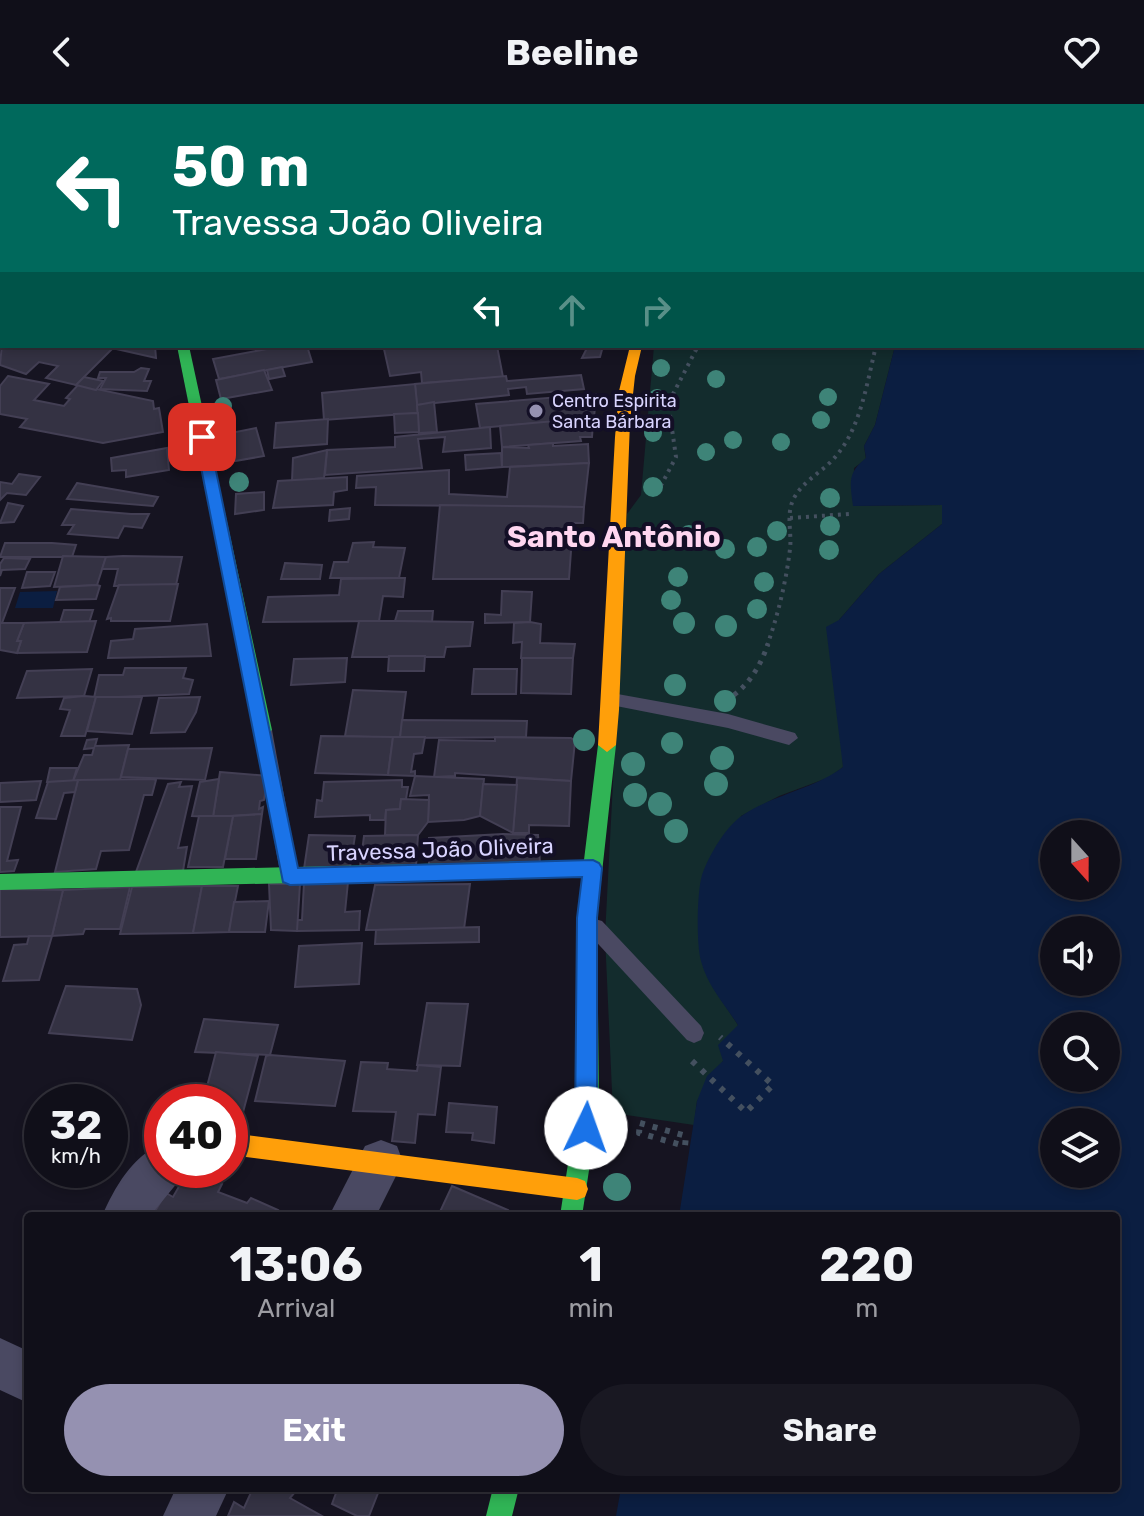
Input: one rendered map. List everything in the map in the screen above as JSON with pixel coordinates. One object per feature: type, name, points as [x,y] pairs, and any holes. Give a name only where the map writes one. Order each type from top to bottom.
[{"type":"street","points":[[183,348],[263,730]]},
{"type":"street","points":[[572,1212],[588,1105],[587,918],[612,699],[614,574],[624,416],[628,370],[635,348]]},
{"type":"street","name":"Travessa João Oliveira","points":[[0,882],[593,868]]},
{"type":"street","points":[[248,1146],[577,1189]]},
{"type":"street","points":[[354,1212],[381,1162]]},
{"type":"street","points":[[127,1212],[144,1186]]},
{"type":"street","points":[[499,1516],[505,1492]]},
{"type":"lane","points":[[612,699],[728,721],[789,738]]},
{"type":"lane","points":[[263,730],[290,877]]},
{"type":"lane","points":[[587,918],[703,1031]]},
{"type":"path","points":[[726,694],[736,695],[744,690],[764,653],[777,619],[792,540],[790,518],[796,493],[834,460],[842,448],[855,421],[875,348]]},
{"type":"path","points":[[790,518],[849,514]]},
{"type":"path","points":[[684,1053],[746,1112],[773,1085],[703,1031]]},
{"type":"path","points":[[640,1123],[686,1136],[685,1146],[662,1139],[639,1133],[640,1123]]},
{"type":"green space","points":[[654,348],[894,348],[875,425],[864,446],[866,459],[854,468],[853,506],[943,505],[942,524],[879,574],[839,620],[843,767],[830,777],[779,796],[741,816],[712,986],[738,1025],[723,1061],[697,1101],[694,1125],[613,1113],[605,936],[627,514],[641,495]]},
{"type":"water","points":[[894,348],[1144,348],[1144,1516],[616,1516],[620,1492],[1120,1492],[1120,1212],[680,1212],[697,1101],[707,1076],[723,1061],[718,1045],[738,1025],[712,987],[701,961],[698,918],[702,875],[719,842],[730,826],[743,815],[820,781],[843,767],[826,627],[839,620],[879,574],[942,524],[942,505],[853,506],[851,479],[866,458],[864,446],[875,425]]},
{"type":"water","points":[[57,591],[53,608],[15,608],[20,592]]},
{"type":"building","points":[[2,348],[112,349],[76,385],[46,378],[58,366],[39,362],[26,374],[0,365]]},
{"type":"building","points":[[112,348],[155,348],[156,358]]},
{"type":"building","points":[[272,348],[308,348],[312,362],[219,379],[213,359]]},
{"type":"building","points":[[497,348],[503,377],[422,383],[421,372],[390,376],[384,349]]},
{"type":"building","points":[[587,348],[602,348],[600,357],[582,358]]},
{"type":"building","points":[[282,367],[285,376],[269,379],[267,370]]},
{"type":"building","points":[[141,368],[149,369],[144,381],[151,381],[147,391],[100,389],[106,378],[98,378],[100,372],[134,372]]},
{"type":"building","points":[[264,370],[272,390],[221,399],[216,380]]},
{"type":"building","points":[[581,375],[584,389],[527,394],[526,387],[508,389],[509,395],[417,405],[415,384],[506,376],[507,381]]},
{"type":"building","points":[[8,376],[49,384],[34,400],[64,406],[70,399],[66,398],[78,385],[153,401],[154,409],[159,408],[163,432],[103,443],[20,427],[27,419],[0,414],[0,386]]},
{"type":"building","points":[[84,377],[103,381],[96,390],[76,385]]},
{"type":"building","points":[[415,384],[418,413],[324,420],[322,393]]},
{"type":"building","name":"Centro Espirita Santa Bárbara","points":[[596,394],[594,418],[480,428],[476,404]]},
{"type":"building","points":[[434,402],[437,432],[419,433],[417,405]]},
{"type":"building","points":[[418,413],[419,432],[395,433],[394,414]]},
{"type":"building","points":[[328,419],[327,444],[274,448],[276,423]]},
{"type":"building","points":[[577,419],[577,424],[593,423],[592,437],[580,437],[581,441],[502,447],[500,426]]},
{"type":"building","points":[[490,427],[491,448],[443,452],[445,437],[418,439],[422,468],[325,475],[327,450],[395,447],[395,437]]},
{"type":"building","points":[[256,428],[264,456],[235,461],[226,434]]},
{"type":"building","points":[[553,443],[553,446],[588,444],[589,463],[502,467],[502,447],[529,448],[528,445]]},
{"type":"building","points":[[167,448],[169,470],[126,477],[126,470],[112,471],[111,458]]},
{"type":"building","points":[[327,450],[324,478],[292,481],[293,458]]},
{"type":"building","points":[[501,453],[502,467],[466,470],[465,455]]},
{"type":"building","points":[[589,463],[584,507],[375,505],[376,487],[356,488],[357,476],[449,470],[449,494],[507,497],[510,467]]},
{"type":"building","points":[[19,474],[40,477],[26,495],[7,493],[0,500],[0,482],[12,484]]},
{"type":"building","points":[[347,477],[347,490],[334,492],[333,505],[273,508],[278,481]]},
{"type":"building","points":[[77,483],[158,497],[153,506],[67,499]]},
{"type":"building","points":[[264,492],[264,510],[235,514],[236,494]]},
{"type":"building","points":[[8,503],[23,506],[14,522],[0,523]]},
{"type":"building","points":[[440,505],[584,507],[583,523],[573,523],[569,579],[433,579]]},
{"type":"building","points":[[350,508],[349,519],[329,521],[330,510]]},
{"type":"building","points":[[71,509],[149,514],[142,528],[124,526],[118,538],[68,534],[74,525],[62,525]]},
{"type":"building","points":[[374,542],[373,547],[405,548],[399,578],[330,578],[334,562],[348,562],[353,543]]},
{"type":"building","points":[[5,543],[76,545],[72,557],[0,557]]},
{"type":"building","points":[[63,556],[106,557],[97,585],[54,587]]},
{"type":"building","points":[[106,557],[182,557],[176,585],[114,586],[118,569],[102,569]]},
{"type":"building","points":[[4,558],[30,559],[25,569],[2,570],[0,576],[0,564]]},
{"type":"building","points":[[285,563],[322,565],[320,579],[281,579]]},
{"type":"building","points":[[27,572],[55,572],[50,586],[22,588]]},
{"type":"building","points":[[405,578],[403,597],[383,596],[379,621],[263,622],[268,597],[339,595],[341,579]]},
{"type":"building","points":[[178,584],[170,621],[107,619],[119,585]]},
{"type":"building","points":[[100,586],[96,599],[56,600],[60,587]]},
{"type":"building","points":[[0,588],[15,588],[2,623],[0,623]]},
{"type":"building","points":[[502,591],[532,592],[530,622],[485,623],[485,614],[501,615]]},
{"type":"building","points":[[64,610],[93,610],[89,623],[60,623]]},
{"type":"building","points":[[398,611],[433,611],[432,622],[395,621]]},
{"type":"building","points":[[96,621],[87,652],[17,653],[21,641],[17,641],[24,623]]},
{"type":"building","points":[[359,621],[473,622],[470,646],[446,647],[444,657],[352,657]]},
{"type":"building","points":[[0,623],[24,623],[17,641],[21,641],[17,653],[0,650]]},
{"type":"building","points":[[514,623],[541,624],[540,643],[575,644],[573,658],[521,658],[522,642],[513,643]]},
{"type":"building","points":[[207,624],[211,656],[108,658],[111,641],[133,639],[135,629]]},
{"type":"building","points":[[389,656],[425,656],[424,671],[388,671]]},
{"type":"building","points":[[347,658],[345,682],[291,685],[294,659]]},
{"type":"building","points":[[522,658],[573,658],[571,694],[521,693]]},
{"type":"building","points":[[125,668],[186,668],[183,678],[193,680],[189,694],[94,698],[99,675],[123,675]]},
{"type":"building","points":[[92,669],[84,696],[17,698],[27,671]]},
{"type":"building","points":[[474,669],[517,669],[516,694],[472,694]]},
{"type":"building","points":[[353,690],[406,692],[400,738],[345,736]]},
{"type":"building","points":[[96,697],[85,736],[61,736],[70,710],[60,709],[64,698]]},
{"type":"building","points":[[96,697],[142,697],[132,734],[87,731]]},
{"type":"building","points":[[200,697],[185,732],[151,733],[159,698]]},
{"type":"building","points":[[402,720],[527,721],[526,737],[400,738]]},
{"type":"building","points":[[321,736],[393,737],[388,775],[315,773]]},
{"type":"building","points":[[393,737],[425,737],[422,753],[414,754],[411,772],[415,771],[415,776],[388,775]]},
{"type":"building","points":[[495,737],[571,738],[575,741],[571,781],[455,773],[455,776],[434,777],[439,740],[495,741]]},
{"type":"building","points":[[97,739],[95,746],[129,745],[120,780],[73,781],[84,755],[92,755],[94,748],[84,749],[87,740]]},
{"type":"building","points":[[212,748],[205,780],[121,777],[128,749]]},
{"type":"building","points":[[50,768],[77,768],[73,781],[47,782]]},
{"type":"building","points":[[220,772],[268,776],[264,800],[260,801],[262,814],[213,817]]},
{"type":"building","points":[[415,776],[484,779],[480,816],[428,822],[429,795],[410,796]]},
{"type":"building","points":[[517,778],[571,781],[569,826],[529,825],[529,833],[513,833]]},
{"type":"building","points":[[219,779],[213,817],[192,816],[200,782]]},
{"type":"building","points":[[78,780],[156,780],[152,795],[144,795],[129,850],[101,851],[96,869],[55,872]]},
{"type":"building","points":[[78,780],[75,792],[64,793],[56,819],[36,818],[48,782]]},
{"type":"building","points":[[402,780],[402,787],[408,787],[406,799],[401,799],[400,809],[386,810],[385,820],[370,820],[370,815],[315,817],[317,800],[322,801],[324,782]]},
{"type":"building","points":[[41,781],[36,800],[0,802],[0,783]]},
{"type":"building","points":[[181,782],[179,787],[192,786],[178,848],[187,847],[183,871],[136,872],[168,784]]},
{"type":"building","points":[[483,784],[517,785],[513,833],[480,816]]},
{"type":"building","points":[[401,799],[429,800],[428,822],[418,835],[385,835],[386,810],[400,809]]},
{"type":"building","points":[[0,807],[21,807],[7,861],[18,860],[14,871],[0,872]]},
{"type":"building","points":[[262,814],[256,859],[225,859],[233,816]]},
{"type":"building","points":[[199,816],[233,816],[223,867],[188,867]]},
{"type":"building","points":[[309,835],[355,836],[350,867],[304,869]]},
{"type":"building","points":[[418,835],[416,866],[360,867],[364,836]]},
{"type":"building","points":[[538,835],[540,863],[429,869],[429,838]]},
{"type":"building","points":[[348,882],[345,912],[360,911],[359,930],[297,931],[297,920],[302,920],[304,883]]},
{"type":"building","points":[[269,884],[300,884],[297,931],[271,930]]},
{"type":"building","points":[[470,884],[464,929],[366,930],[375,885]]},
{"type":"building","points":[[202,886],[193,933],[120,934],[132,887]]},
{"type":"building","points":[[202,886],[238,886],[229,932],[193,933]]},
{"type":"building","points":[[130,887],[120,929],[85,929],[83,934],[52,936],[63,890]]},
{"type":"building","points":[[0,889],[63,890],[52,936],[0,937]]},
{"type":"building","points":[[269,901],[265,932],[229,932],[234,902]]},
{"type":"building","points":[[479,927],[479,942],[375,944],[376,930]]},
{"type":"building","points":[[29,936],[52,936],[39,980],[3,981],[14,945],[27,944]]},
{"type":"building","points":[[362,943],[359,984],[295,987],[299,946]]},
{"type":"building","points":[[66,986],[137,989],[141,1005],[132,1040],[49,1033]]},
{"type":"building","points":[[427,1003],[468,1004],[460,1066],[417,1065]]},
{"type":"building","points":[[204,1019],[278,1025],[270,1055],[195,1052]]},
{"type":"building","points":[[216,1052],[258,1056],[248,1094],[248,1084],[208,1084]]},
{"type":"building","points":[[266,1056],[345,1061],[335,1106],[255,1101]]},
{"type":"building","points":[[361,1062],[388,1063],[387,1069],[417,1071],[418,1065],[441,1067],[435,1115],[418,1114],[415,1143],[392,1141],[396,1112],[353,1111]]},
{"type":"building","points":[[449,1103],[497,1107],[494,1143],[472,1140],[473,1133],[446,1132]]},
{"type":"building","points":[[452,1186],[508,1210],[507,1212],[440,1212]]},
{"type":"building","points":[[178,1188],[220,1188],[218,1192],[247,1203],[251,1198],[278,1210],[154,1212],[166,1193],[173,1197]]},
{"type":"building","points":[[251,1492],[295,1492],[290,1498],[322,1516],[228,1516],[234,1502],[244,1508]]},
{"type":"building","points":[[378,1492],[369,1516],[357,1516],[332,1504],[336,1493]]},
{"type":"traffic: fast","points":[[183,348],[263,730]]},
{"type":"traffic: fast","points":[[572,1212],[588,1105],[587,918],[607,745]]},
{"type":"traffic: fast","points":[[0,882],[593,868]]},
{"type":"traffic: fast","points":[[499,1516],[505,1492]]},
{"type":"traffic: slow","points":[[607,745],[613,676],[623,422],[628,376],[635,348]]},
{"type":"traffic: slow","points":[[248,1146],[577,1189]]},
{"type":"place","name":"Centro Espirita Santa Bárbara","points":[[536,411]]},
{"type":"district","name":"Santo Antônio","points":[[614,537]]},
{"type":"route","points":[[202,437],[290,877],[593,868],[587,918],[586,1128]]}]
